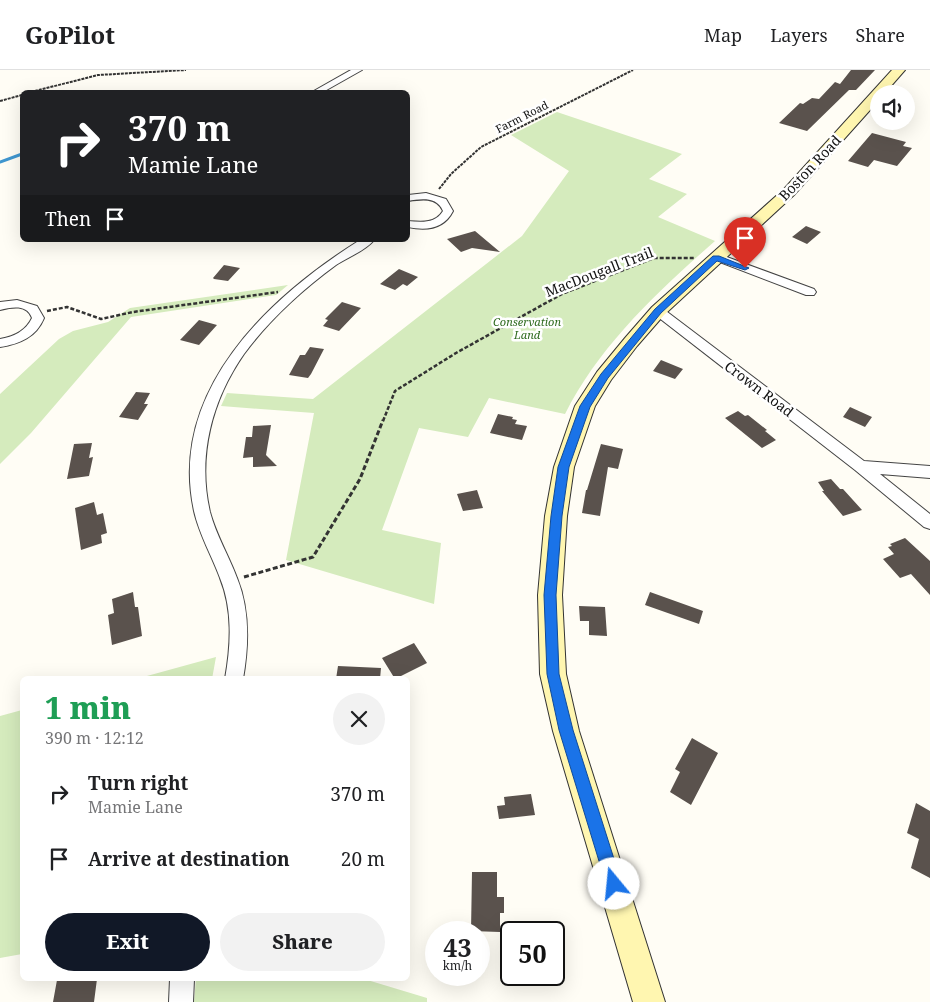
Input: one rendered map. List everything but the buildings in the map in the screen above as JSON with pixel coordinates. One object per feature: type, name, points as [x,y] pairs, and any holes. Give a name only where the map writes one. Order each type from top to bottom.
[{"type":"main road","name":"Boston Road","points":[[649,1002],[566,730],[553,674],[550,595],[556,516],[564,467],[585,406],[604,376],[658,311],[789,192],[899,70]]},
{"type":"street","points":[[321,90],[358,70]]},
{"type":"street","points":[[410,198],[432,197],[446,204],[448,211],[446,216],[437,222],[428,225],[410,224]]},
{"type":"street","points":[[234,676],[239,637],[234,598],[230,582],[208,531],[198,489],[196,470],[200,432],[212,397],[234,360],[252,335],[294,294],[333,262],[365,242]]},
{"type":"street","points":[[716,258],[810,292]]},
{"type":"street","points":[[0,306],[25,305],[37,312],[36,323],[31,330],[14,340],[0,343]]},
{"type":"street","name":"Crown Road","points":[[658,311],[860,466],[930,523]]},
{"type":"street","points":[[860,466],[930,472]]},
{"type":"street","points":[[181,1002],[182,981]]},
{"type":"path","points":[[39,90],[106,74],[186,70]]},
{"type":"path","name":"Farm Road","points":[[432,197],[450,174],[481,147],[633,70]]},
{"type":"path","points":[[0,101],[20,96]]},
{"type":"path","name":"MacDougall Trail","points":[[230,582],[313,557],[360,478],[395,391],[456,353],[562,294],[654,258],[716,258]]},
{"type":"path","points":[[37,312],[67,307],[101,319],[274,291],[294,294]]},
{"type":"green space","name":"Conservation Land","points":[[557,112],[682,154],[649,179],[687,194],[658,217],[715,241],[631,321],[595,365],[565,414],[489,398],[468,437],[419,428],[382,530],[441,543],[434,604],[286,560],[314,413],[221,406],[227,393],[313,399],[522,236],[569,171],[511,135]]},
{"type":"green space","points":[[288,285],[276,295],[131,317],[31,433],[0,464],[0,394],[59,339],[73,331],[108,322],[130,308]]},
{"type":"green space","points":[[216,657],[213,676],[147,676]]},
{"type":"green space","points":[[20,711],[20,954],[0,958],[0,716]]},
{"type":"green space","points":[[196,981],[371,981],[427,998],[427,1002],[194,1002]]},
{"type":"waterway","points":[[0,162],[20,155]]},
{"type":"route","points":[[614,884],[566,730],[553,674],[550,595],[556,516],[564,467],[585,406],[604,376],[658,311],[716,258],[745,268]]}]
